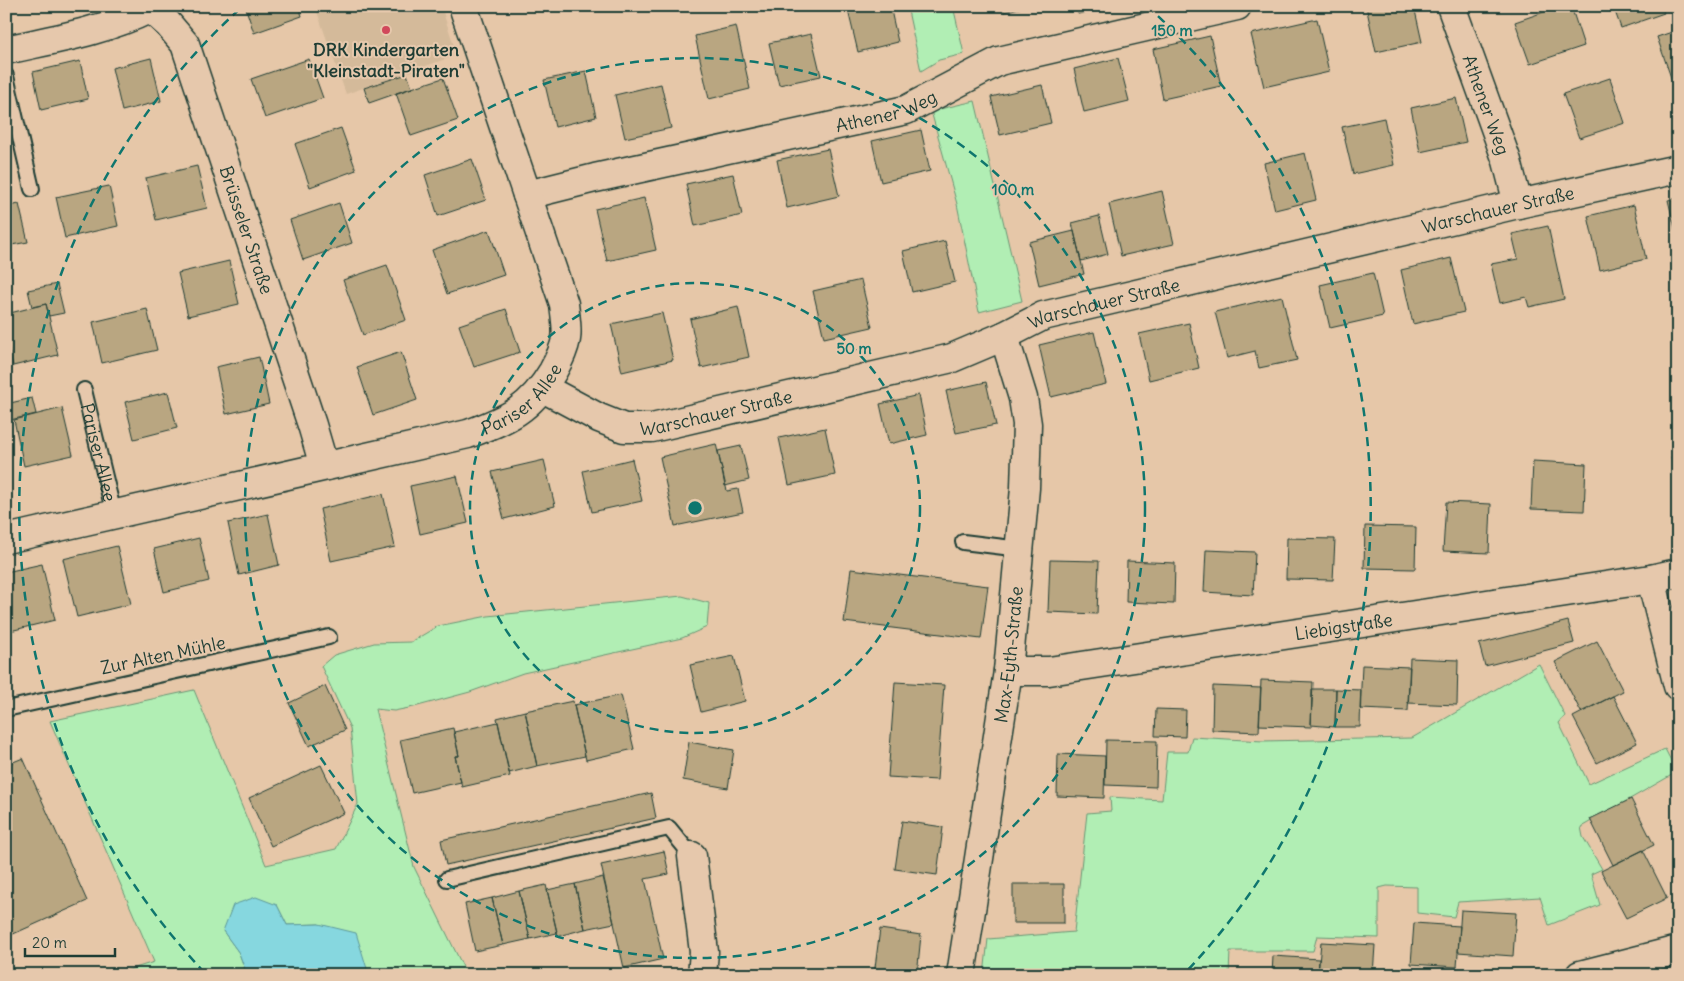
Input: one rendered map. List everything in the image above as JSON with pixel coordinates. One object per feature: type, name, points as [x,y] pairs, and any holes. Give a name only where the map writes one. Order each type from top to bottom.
[{"type":"street","name":"Pariser Allee","points":[[6,539],[468,434],[500,422],[525,408],[543,388],[557,364],[567,339],[564,304],[464,6]]},
{"type":"street","name":"Athener Weg","points":[[527,195],[595,178],[906,110],[999,61],[1237,6]]},
{"type":"street","name":"Athener Weg","points":[[1451,6],[1506,161],[1518,204]]},
{"type":"street","points":[[6,50],[103,28],[129,19],[149,7]]},
{"type":"street","name":"Brüsseler Straße","points":[[149,7],[168,24],[185,44],[324,466]]},
{"type":"street","name":"Warschauer Straße","points":[[543,388],[598,418],[624,428],[652,428],[952,358],[1004,336],[1043,316],[1518,204],[1678,169]]},
{"type":"street","name":"Max-Eyth-Straße","points":[[961,975],[1008,671],[1025,488],[1027,424],[1023,398],[1004,336]]},
{"type":"street","name":"Liebigstraße","points":[[1008,671],[1049,671],[1651,579],[1678,573]]},
{"type":"street","points":[[1651,579],[1678,686]]},
{"type":"street","points":[[692,856],[704,952],[702,975]]},
{"type":"street","points":[[1580,975],[1678,950]]},
{"type":"lane","points":[[6,76],[32,189]]},
{"type":"lane","name":"Pariser Allee","points":[[84,390],[114,514]]},
{"type":"lane","points":[[963,542],[1020,549]]},
{"type":"lane","name":"Zur Alten Mühle","points":[[6,709],[328,637]]},
{"type":"lane","points":[[447,879],[669,828],[692,856]]},
{"type":"shaded area","name":"DRK Kindergarten \"Kleinstadt-Piraten\"","points":[[315,6],[441,6],[457,55],[346,94]]},
{"type":"green space","points":[[907,6],[953,6],[964,54],[939,60],[921,71]]},
{"type":"green space","points":[[975,101],[1022,301],[979,312],[957,204],[931,111]]},
{"type":"green space","points":[[682,596],[709,603],[707,627],[682,638],[523,673],[470,692],[414,707],[394,711],[375,709],[414,867],[467,975],[365,975],[368,972],[319,924],[287,925],[277,905],[223,931],[239,953],[247,975],[113,975],[154,962],[50,721],[194,690],[266,865],[336,849],[358,804],[350,728],[321,666],[334,655],[374,643],[411,642],[438,626],[488,616]]},
{"type":"green space","points":[[1539,664],[1565,716],[1559,723],[1589,784],[1665,749],[1677,772],[1581,827],[1583,837],[1602,869],[1591,874],[1600,905],[1549,925],[1540,897],[1458,902],[1454,917],[1417,913],[1417,887],[1387,886],[1379,888],[1379,938],[1317,936],[1313,951],[1230,951],[1229,975],[984,975],[988,939],[1074,932],[1087,813],[1111,811],[1110,797],[1162,800],[1167,752],[1188,752],[1192,737],[1263,741],[1412,738]]},
{"type":"water","points":[[256,897],[277,905],[287,925],[319,924],[356,933],[368,972],[365,975],[247,975],[239,953],[223,931],[233,905]]},
{"type":"building","points":[[245,6],[299,6],[302,16],[254,33]]},
{"type":"building","points":[[847,6],[890,6],[898,42],[858,52]]},
{"type":"building","points":[[1003,6],[1027,6],[1004,12]]},
{"type":"building","points":[[1076,6],[1110,6],[1078,14]]},
{"type":"building","points":[[1366,6],[1414,6],[1422,42],[1376,52]]},
{"type":"building","points":[[1561,6],[1571,6],[1584,46],[1530,64],[1515,22]]},
{"type":"building","points":[[1613,6],[1661,6],[1664,13],[1621,28]]},
{"type":"building","points":[[1317,19],[1329,72],[1264,87],[1251,34]]},
{"type":"building","points":[[736,26],[750,89],[709,99],[695,36]]},
{"type":"building","points":[[1678,30],[1678,94],[1677,95],[1657,37]]},
{"type":"building","points":[[811,34],[821,76],[779,85],[769,43]]},
{"type":"building","points":[[1210,36],[1221,86],[1163,99],[1153,49]]},
{"type":"building","points":[[151,58],[161,101],[122,111],[112,68]]},
{"type":"building","points":[[1118,58],[1129,101],[1084,112],[1074,69]]},
{"type":"building","points":[[309,59],[323,98],[265,118],[251,79]]},
{"type":"building","points":[[80,61],[88,99],[41,110],[33,72]]},
{"type":"building","points":[[586,71],[596,117],[555,127],[544,80]]},
{"type":"building","points":[[407,74],[412,88],[369,103],[364,88]]},
{"type":"building","points":[[443,78],[458,120],[411,136],[396,93]]},
{"type":"building","points":[[1610,78],[1625,123],[1579,138],[1563,94]]},
{"type":"building","points":[[661,84],[671,128],[625,138],[615,95]]},
{"type":"building","points":[[1042,85],[1051,123],[1000,135],[991,97]]},
{"type":"building","points":[[1456,98],[1466,142],[1420,152],[1411,108]]},
{"type":"building","points":[[1384,118],[1394,165],[1353,174],[1342,127]]},
{"type":"building","points":[[341,128],[356,170],[310,187],[295,144]]},
{"type":"building","points":[[921,130],[930,171],[881,182],[872,141]]},
{"type":"building","points":[[828,149],[839,196],[787,208],[777,160]]},
{"type":"building","points":[[1305,153],[1316,200],[1275,210],[1264,163]]},
{"type":"building","points":[[472,159],[486,200],[438,216],[425,175]]},
{"type":"building","points":[[197,166],[207,208],[156,220],[146,178]]},
{"type":"building","points":[[733,174],[742,215],[695,226],[686,184]]},
{"type":"building","points":[[109,186],[118,226],[65,238],[56,197]]},
{"type":"building","points":[[1162,191],[1174,244],[1121,256],[1109,204]]},
{"type":"building","points":[[644,198],[656,250],[607,261],[595,209]]},
{"type":"building","points":[[1678,198],[1678,241],[1668,200]]},
{"type":"building","points":[[339,203],[352,243],[303,260],[290,220]]},
{"type":"building","points":[[19,204],[28,242],[6,246],[6,207]]},
{"type":"building","points":[[1634,205],[1646,259],[1600,270],[1588,216]]},
{"type":"building","points":[[1099,216],[1108,254],[1081,261],[1072,223]]},
{"type":"building","points":[[1548,226],[1564,299],[1529,307],[1526,297],[1500,303],[1491,264],[1518,259],[1512,234]]},
{"type":"building","points":[[489,230],[504,275],[447,294],[432,250]]},
{"type":"building","points":[[1074,231],[1084,274],[1039,285],[1029,242]]},
{"type":"building","points":[[945,241],[955,282],[912,292],[903,251]]},
{"type":"building","points":[[1451,258],[1464,312],[1413,324],[1401,270]]},
{"type":"building","points":[[229,261],[239,304],[188,316],[178,273]]},
{"type":"building","points":[[387,265],[406,320],[363,335],[343,280]]},
{"type":"building","points":[[1373,273],[1383,316],[1330,328],[1320,285]]},
{"type":"building","points":[[861,280],[872,327],[824,338],[813,291]]},
{"type":"building","points":[[57,284],[64,313],[49,316],[46,304],[32,307],[28,290]]},
{"type":"building","points":[[1282,296],[1297,360],[1259,368],[1255,351],[1227,358],[1215,312]]},
{"type":"building","points":[[46,304],[58,355],[13,366],[6,337],[6,314]]},
{"type":"building","points":[[738,307],[749,357],[701,368],[690,319]]},
{"type":"building","points":[[147,309],[157,350],[102,363],[93,322]]},
{"type":"building","points":[[506,309],[520,352],[474,367],[459,325]]},
{"type":"building","points":[[662,313],[673,360],[622,372],[611,324]]},
{"type":"building","points":[[1189,323],[1199,368],[1149,380],[1139,334]]},
{"type":"building","points":[[1094,332],[1106,384],[1051,397],[1039,345]]},
{"type":"building","points":[[401,352],[417,400],[373,415],[357,367]]},
{"type":"building","points":[[259,357],[269,404],[226,414],[216,367]]},
{"type":"building","points":[[986,382],[996,425],[956,433],[946,391]]},
{"type":"building","points":[[168,392],[177,428],[134,439],[125,402]]},
{"type":"building","points":[[919,395],[927,435],[889,444],[880,404]]},
{"type":"building","points":[[32,398],[36,414],[6,421],[6,404]]},
{"type":"building","points":[[62,408],[73,455],[24,466],[14,420]]},
{"type":"building","points":[[825,428],[835,475],[789,485],[779,438]]},
{"type":"building","points":[[716,444],[727,491],[738,489],[743,512],[675,526],[660,457]]},
{"type":"building","points":[[741,446],[749,480],[725,486],[718,451]]},
{"type":"building","points":[[1678,456],[1678,485],[1671,457]]},
{"type":"building","points":[[632,459],[642,501],[592,512],[583,471]]},
{"type":"building","points":[[544,460],[555,506],[504,519],[492,472]]},
{"type":"building","points":[[1533,461],[1586,464],[1584,511],[1531,509]]},
{"type":"building","points":[[457,476],[468,523],[420,534],[410,486]]},
{"type":"building","points":[[383,494],[395,547],[331,561],[320,509]]},
{"type":"building","points":[[1446,502],[1491,504],[1489,553],[1443,551]]},
{"type":"building","points":[[268,514],[279,565],[239,575],[228,523]]},
{"type":"building","points":[[1365,526],[1416,527],[1415,569],[1364,568]]},
{"type":"building","points":[[199,538],[209,581],[164,592],[154,549]]},
{"type":"building","points":[[1287,538],[1335,539],[1333,580],[1286,579]]},
{"type":"building","points":[[117,546],[131,604],[77,617],[63,559]]},
{"type":"building","points":[[1206,550],[1255,552],[1253,595],[1204,592]]},
{"type":"building","points":[[1050,560],[1099,561],[1097,614],[1048,612]]},
{"type":"building","points":[[1127,561],[1175,563],[1174,604],[1126,602]]},
{"type":"building","points":[[42,564],[55,620],[6,632],[6,572]]},
{"type":"building","points":[[851,569],[988,586],[981,639],[844,622]]},
{"type":"building","points":[[1568,621],[1574,643],[1485,666],[1479,644]]},
{"type":"building","points":[[1597,641],[1623,691],[1581,712],[1555,662]]},
{"type":"building","points":[[734,656],[745,701],[701,712],[690,665]]},
{"type":"building","points":[[1410,658],[1458,660],[1457,705],[1408,703]]},
{"type":"building","points":[[1362,665],[1410,667],[1408,711],[1360,709]]},
{"type":"building","points":[[1261,680],[1313,682],[1311,727],[1259,725]]},
{"type":"building","points":[[895,682],[944,685],[937,780],[888,777]]},
{"type":"building","points":[[325,686],[345,730],[309,746],[289,703]]},
{"type":"building","points":[[1213,686],[1261,688],[1259,732],[1212,730]]},
{"type":"building","points":[[1312,689],[1336,689],[1335,727],[1311,725]]},
{"type":"building","points":[[1336,689],[1361,690],[1360,727],[1335,727]]},
{"type":"building","points":[[621,695],[634,749],[586,760],[574,705]]},
{"type":"building","points":[[1613,696],[1637,743],[1597,763],[1573,717]]},
{"type":"building","points":[[573,701],[585,756],[537,766],[525,711]]},
{"type":"building","points":[[1156,709],[1186,710],[1185,737],[1155,736]]},
{"type":"building","points":[[525,711],[537,766],[509,773],[497,718]]},
{"type":"building","points":[[498,722],[510,776],[462,787],[455,756],[459,756],[454,732]]},
{"type":"building","points":[[453,728],[459,756],[455,756],[461,782],[412,793],[400,740]]},
{"type":"building","points":[[1106,740],[1157,741],[1156,787],[1105,785]]},
{"type":"building","points":[[689,742],[734,750],[728,788],[683,780]]},
{"type":"building","points":[[1058,754],[1105,756],[1104,798],[1057,796]]},
{"type":"building","points":[[23,758],[87,901],[11,935],[6,926],[6,765]]},
{"type":"building","points":[[321,765],[344,813],[271,846],[249,798]]},
{"type":"building","points":[[651,793],[656,818],[446,865],[441,840]]},
{"type":"building","points":[[1631,799],[1654,845],[1613,865],[1590,819]]},
{"type":"building","points":[[902,821],[943,827],[937,875],[895,869]]},
{"type":"building","points":[[1643,850],[1667,898],[1626,918],[1601,871]]},
{"type":"building","points":[[664,851],[669,874],[645,879],[663,959],[624,968],[601,865]]},
{"type":"building","points":[[603,877],[614,923],[585,929],[575,884]]},
{"type":"building","points":[[575,884],[585,929],[558,936],[547,890]]},
{"type":"building","points":[[1013,884],[1064,884],[1064,923],[1013,923]]},
{"type":"building","points":[[546,885],[557,933],[530,939],[519,891]]},
{"type":"building","points":[[519,891],[530,939],[503,945],[492,898]]},
{"type":"building","points":[[492,898],[503,945],[475,951],[465,904]]},
{"type":"building","points":[[1461,910],[1516,913],[1513,956],[1458,952]]},
{"type":"building","points":[[1414,923],[1460,926],[1457,967],[1411,964]]},
{"type":"building","points":[[880,929],[921,935],[917,975],[874,975]]},
{"type":"building","points":[[1321,942],[1375,945],[1373,975],[1318,975]]},
{"type":"building","points":[[1273,956],[1319,959],[1318,975],[1272,975]]},
{"type":"place","name":"DRK Kindergarten \"Kleinstadt-Piraten\"","points":[[386,30]]}]
